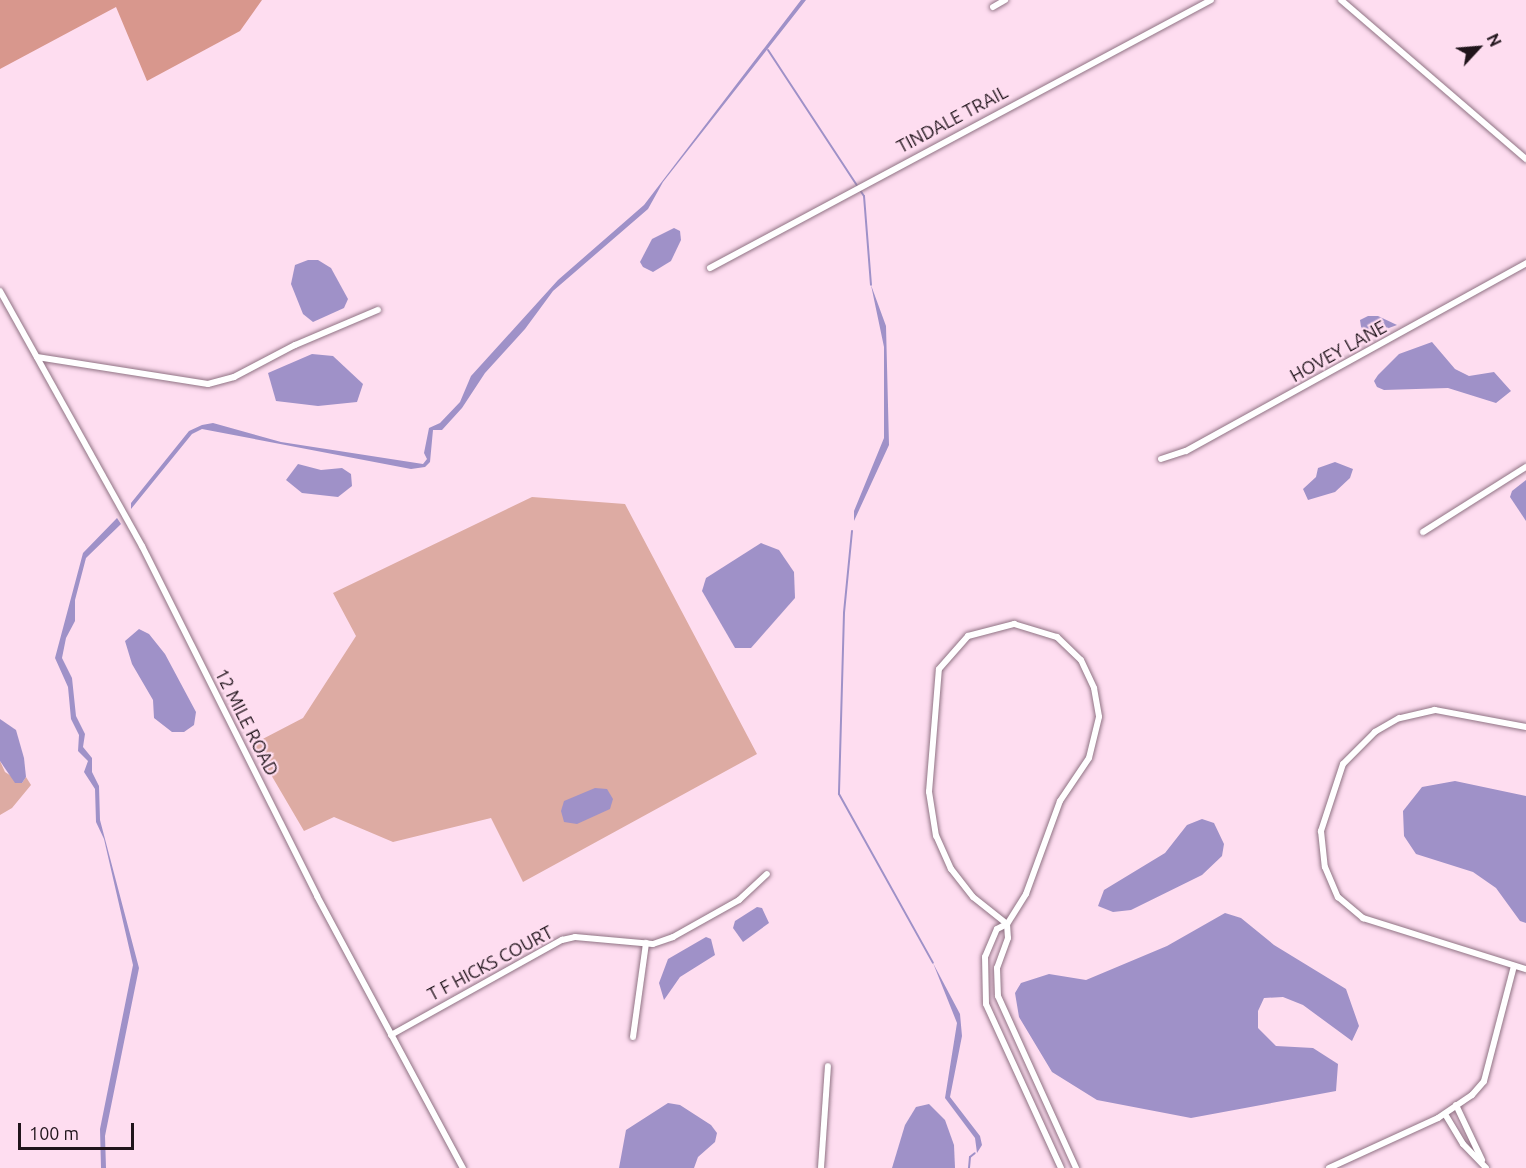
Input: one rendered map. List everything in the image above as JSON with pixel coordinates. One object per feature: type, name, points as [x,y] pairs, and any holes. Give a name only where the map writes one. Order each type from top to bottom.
[{"type":"street","points":[[993,6],[1005,0]]},
{"type":"street","name":"TINDALE TRAIL","points":[[710,268],[1211,0]]},
{"type":"street","points":[[1341,0],[1526,159]]},
{"type":"street","name":"HOVEY LANE","points":[[1161,459],[1186,451],[1526,263]]},
{"type":"street","name":"12 MILE ROAD","points":[[0,291],[142,546],[391,1035],[463,1168]]},
{"type":"street","points":[[37,357],[208,384],[234,377],[291,346],[378,310]]},
{"type":"street","points":[[1424,532],[1526,467]]},
{"type":"street","points":[[1061,1168],[986,1004],[985,957],[997,929],[1007,924],[1026,894],[1060,801],[1089,758],[1099,717],[1094,688],[1081,660],[1057,637],[1014,624],[968,636],[939,669],[929,792],[936,836],[951,869],[973,897],[1007,924],[1008,938],[997,968],[998,996],[1076,1168]]},
{"type":"street","points":[[1526,727],[1435,710],[1399,718],[1375,732],[1343,764],[1321,831],[1325,867],[1338,897],[1363,918],[1526,969]]},
{"type":"street","name":"T F HICKS COURT","points":[[391,1035],[562,940],[574,938],[646,942],[673,937],[752,891],[768,874]]},
{"type":"street","points":[[633,1037],[646,942]]},
{"type":"street","points":[[1329,1168],[1445,1114],[1484,1081],[1514,966]]},
{"type":"street","points":[[821,1168],[828,1066]]},
{"type":"street","points":[[1456,1105],[1485,1166]]},
{"type":"street","points":[[1445,1114],[1463,1144],[1485,1166]]},
{"type":"shaded area","points":[[0,0],[262,0],[240,31],[147,81],[116,7],[0,69]]},
{"type":"shaded area","points":[[801,0],[806,0],[663,182],[648,209],[553,291],[525,329],[485,373],[462,408],[442,430],[433,430],[430,462],[425,467],[411,469],[202,429],[192,434],[131,509],[131,503],[189,431],[213,423],[281,442],[423,464],[427,459],[424,453],[429,428],[440,423],[460,402],[471,376],[558,280],[644,205]]},
{"type":"shaded area","points":[[674,228],[680,231],[681,240],[671,261],[653,272],[643,267],[640,262],[652,239]]},
{"type":"shaded area","points":[[308,260],[318,260],[331,268],[348,299],[344,308],[313,322],[303,314],[291,284],[295,265]]},
{"type":"shaded area","points":[[871,285],[886,326],[889,445],[854,521],[854,511],[884,438],[884,347]]},
{"type":"shaded area","points":[[1368,316],[1378,316],[1397,325],[1370,335],[1362,333],[1360,320]]},
{"type":"shaded area","points":[[1432,342],[1455,369],[1469,376],[1494,372],[1511,391],[1496,403],[1448,388],[1384,390],[1377,387],[1374,381],[1378,375],[1399,354]]},
{"type":"shaded area","points":[[312,354],[333,356],[363,384],[357,402],[318,406],[276,401],[268,373]]},
{"type":"shaded area","points":[[1335,462],[1353,469],[1350,478],[1335,492],[1308,500],[1303,489],[1316,477],[1318,468]]},
{"type":"shaded area","points":[[298,464],[321,470],[342,468],[351,474],[352,486],[338,497],[302,493],[286,480]]},
{"type":"shaded area","points":[[1526,480],[1526,521],[1510,497],[1512,491]]},
{"type":"shaded area","points":[[532,497],[625,504],[757,754],[523,882],[491,818],[393,842],[334,817],[304,831],[253,744],[303,718],[356,636],[333,593]]},
{"type":"shaded area","points":[[117,518],[121,524],[86,558],[75,600],[75,621],[66,638],[62,658],[72,678],[76,716],[85,734],[83,747],[92,758],[92,772],[99,786],[100,820],[139,968],[105,1136],[106,1168],[101,1168],[100,1129],[133,965],[104,839],[96,822],[95,789],[84,772],[88,761],[78,751],[79,735],[71,719],[68,687],[55,658],[83,553]]},
{"type":"shaded area","points":[[761,543],[779,550],[794,572],[795,598],[751,648],[735,648],[702,591],[706,578]]},
{"type":"shaded area","points":[[139,629],[149,634],[165,654],[196,712],[194,725],[184,732],[172,732],[154,718],[153,700],[132,664],[125,641]]},
{"type":"shaded area","points":[[0,719],[16,730],[24,758],[26,777],[22,783],[15,783],[0,761]]},
{"type":"shaded area","points":[[0,761],[5,772],[22,783],[26,777],[31,785],[12,808],[0,815]]},
{"type":"shaded area","points":[[1455,781],[1526,796],[1526,923],[1520,921],[1496,888],[1473,872],[1416,854],[1404,836],[1403,811],[1422,787]]},
{"type":"shaded area","points":[[595,788],[607,789],[613,799],[610,809],[577,824],[564,822],[561,811],[564,801]]},
{"type":"shaded area","points":[[1202,819],[1214,823],[1224,844],[1222,856],[1202,875],[1131,910],[1113,912],[1098,906],[1104,890],[1165,853],[1187,825]]},
{"type":"shaded area","points":[[757,907],[762,908],[769,923],[743,942],[733,928],[735,921]]},
{"type":"shaded area","points":[[1225,913],[1241,918],[1274,945],[1346,989],[1359,1026],[1352,1041],[1303,1005],[1283,997],[1264,998],[1258,1011],[1258,1028],[1276,1046],[1313,1048],[1338,1064],[1336,1091],[1191,1118],[1097,1100],[1052,1072],[1019,1017],[1015,993],[1021,983],[1049,974],[1086,980],[1167,946]]},
{"type":"shaded area","points":[[706,937],[711,939],[715,955],[680,977],[664,1000],[659,983],[668,959]]},
{"type":"shaded area","points":[[933,963],[960,1014],[962,1036],[950,1097],[980,1136],[982,1145],[977,1153],[975,1138],[945,1098],[957,1023]]},
{"type":"shaded area","points":[[668,1103],[680,1105],[711,1125],[717,1133],[715,1142],[698,1157],[694,1168],[619,1168],[626,1130]]},
{"type":"shaded area","points":[[929,1104],[945,1120],[954,1145],[955,1168],[892,1168],[905,1125],[916,1107]]},
{"type":"waterway","points":[[768,50],[864,196],[871,285]]},
{"type":"waterway","points":[[852,531],[844,613],[839,794],[933,963]]},
{"type":"waterway","points":[[969,1168],[970,1157],[975,1153]]}]
